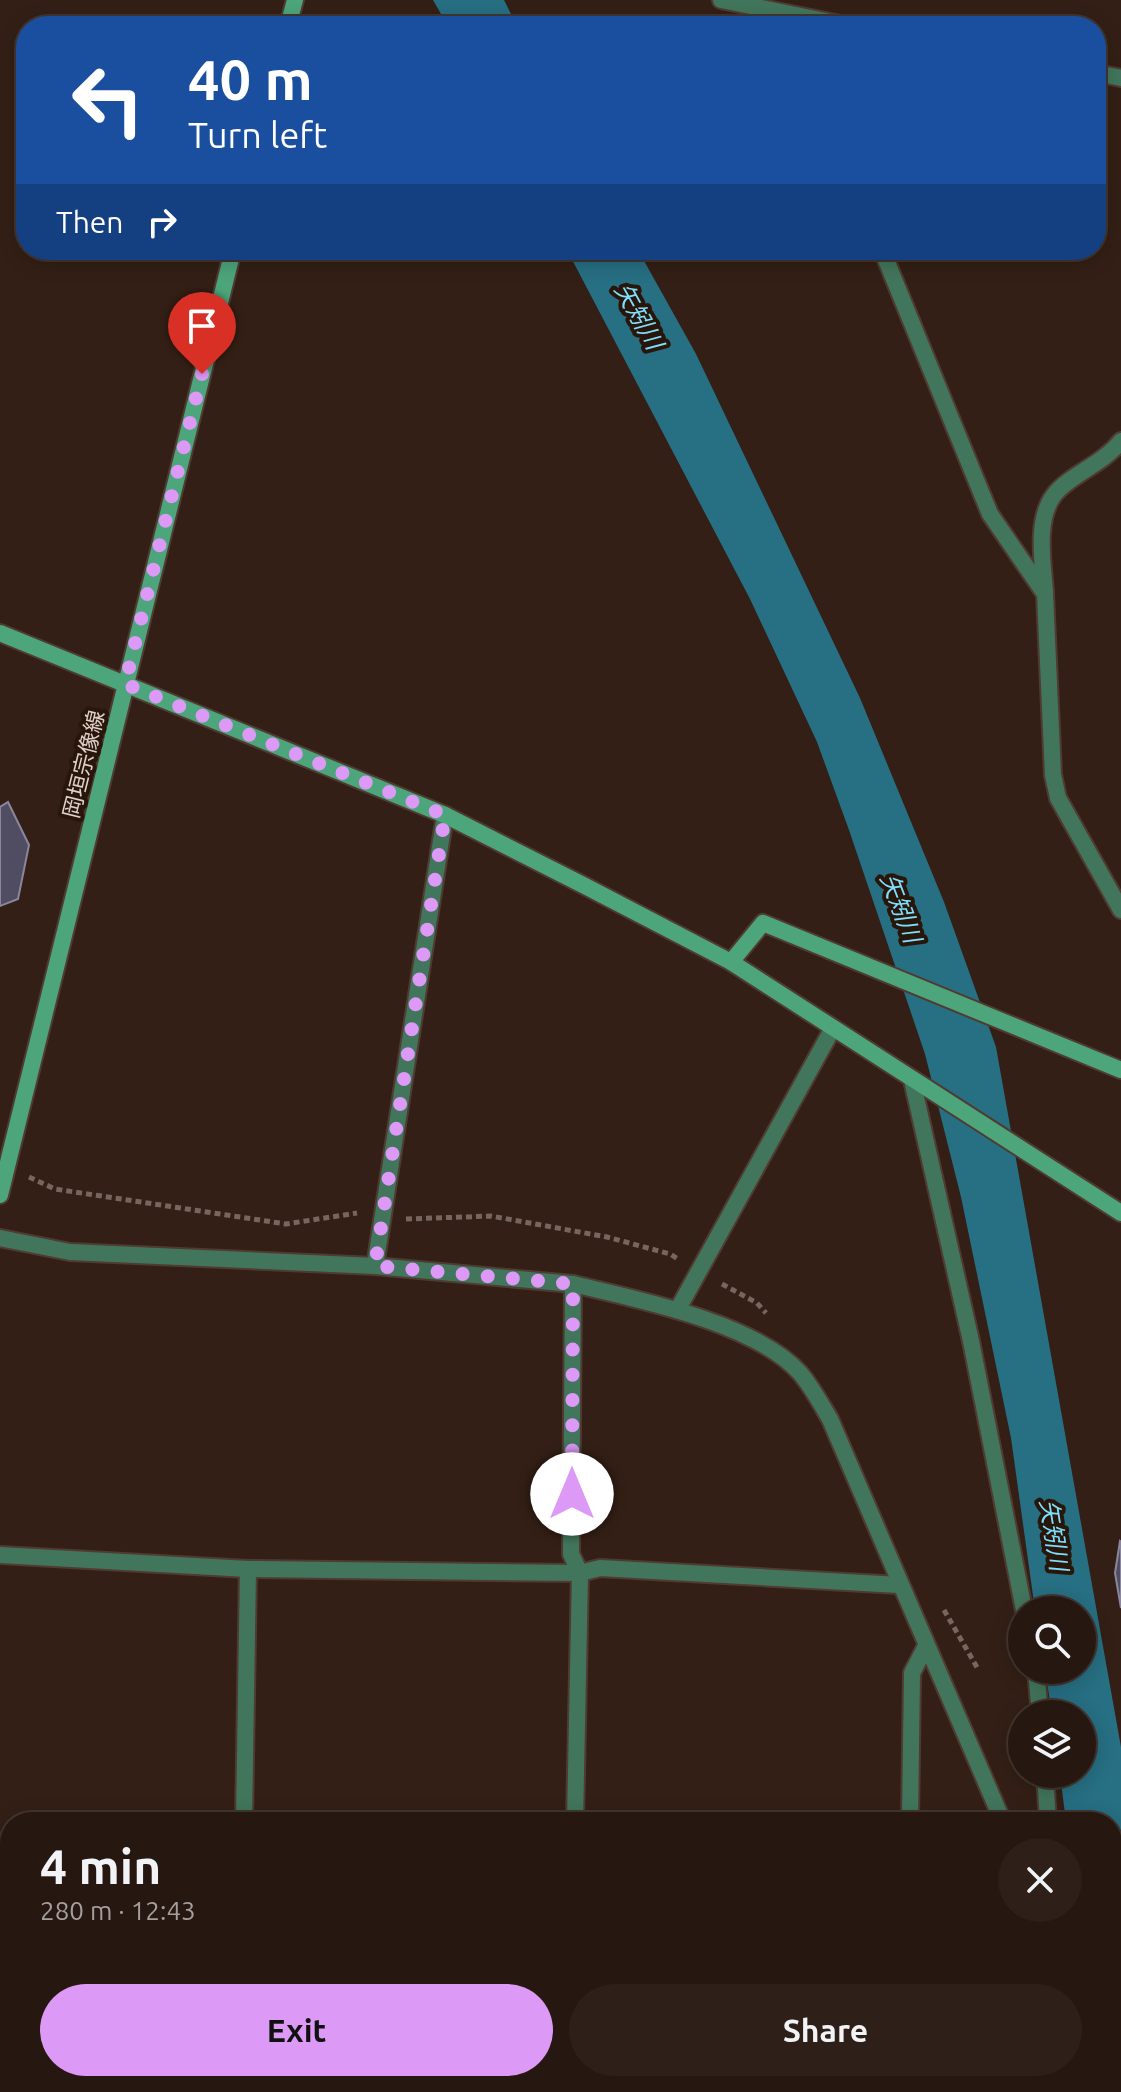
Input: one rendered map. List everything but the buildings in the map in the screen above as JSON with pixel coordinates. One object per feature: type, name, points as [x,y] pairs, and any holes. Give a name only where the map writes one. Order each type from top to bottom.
[{"type":"street","points":[[721,0],[779,16]]},
{"type":"street","name":"岡垣宗像線","points":[[0,1195],[231,260]]},
{"type":"street","points":[[886,260],[990,514],[1045,594]]},
{"type":"street","points":[[1121,441],[1108,457],[1054,494],[1045,514],[1045,594],[1055,787],[1058,798],[1121,910]]},
{"type":"street","points":[[0,633],[445,815],[731,962],[1121,1213]]},
{"type":"street","points":[[375,1266],[445,815]]},
{"type":"street","points":[[731,962],[763,923],[1121,1070]]},
{"type":"street","points":[[678,1309],[833,1028]]},
{"type":"street","points":[[919,1084],[1021,1596]]},
{"type":"street","points":[[0,1238],[70,1252],[375,1266],[573,1284],[678,1309],[760,1344],[799,1372],[830,1419],[999,1812]]},
{"type":"street","points":[[573,1284],[571,1554],[580,1573],[575,1812]]},
{"type":"street","points":[[0,1555],[248,1569],[580,1573],[600,1568],[899,1585]]},
{"type":"street","points":[[244,1812],[248,1569]]},
{"type":"street","points":[[910,1812],[912,1673],[926,1646]]},
{"type":"street","points":[[1046,1788],[1047,1812]]},
{"type":"water","points":[[433,0],[504,0],[512,16],[442,16]]},
{"type":"water","name":"矢矧川","points":[[572,260],[644,260],[696,354],[860,698],[944,902],[996,1047],[1094,1596],[1033,1596],[1011,1438],[961,1197],[925,1054],[817,742],[750,599]]},
{"type":"water","points":[[1096,1607],[1121,1747],[1121,1812],[1065,1812],[1062,1788],[1096,1788],[1096,1700],[1050,1700],[1047,1684],[1096,1684]]},
{"type":"route","points":[[202,374],[125,684],[445,815],[375,1266],[573,1284],[572,1494]]}]
